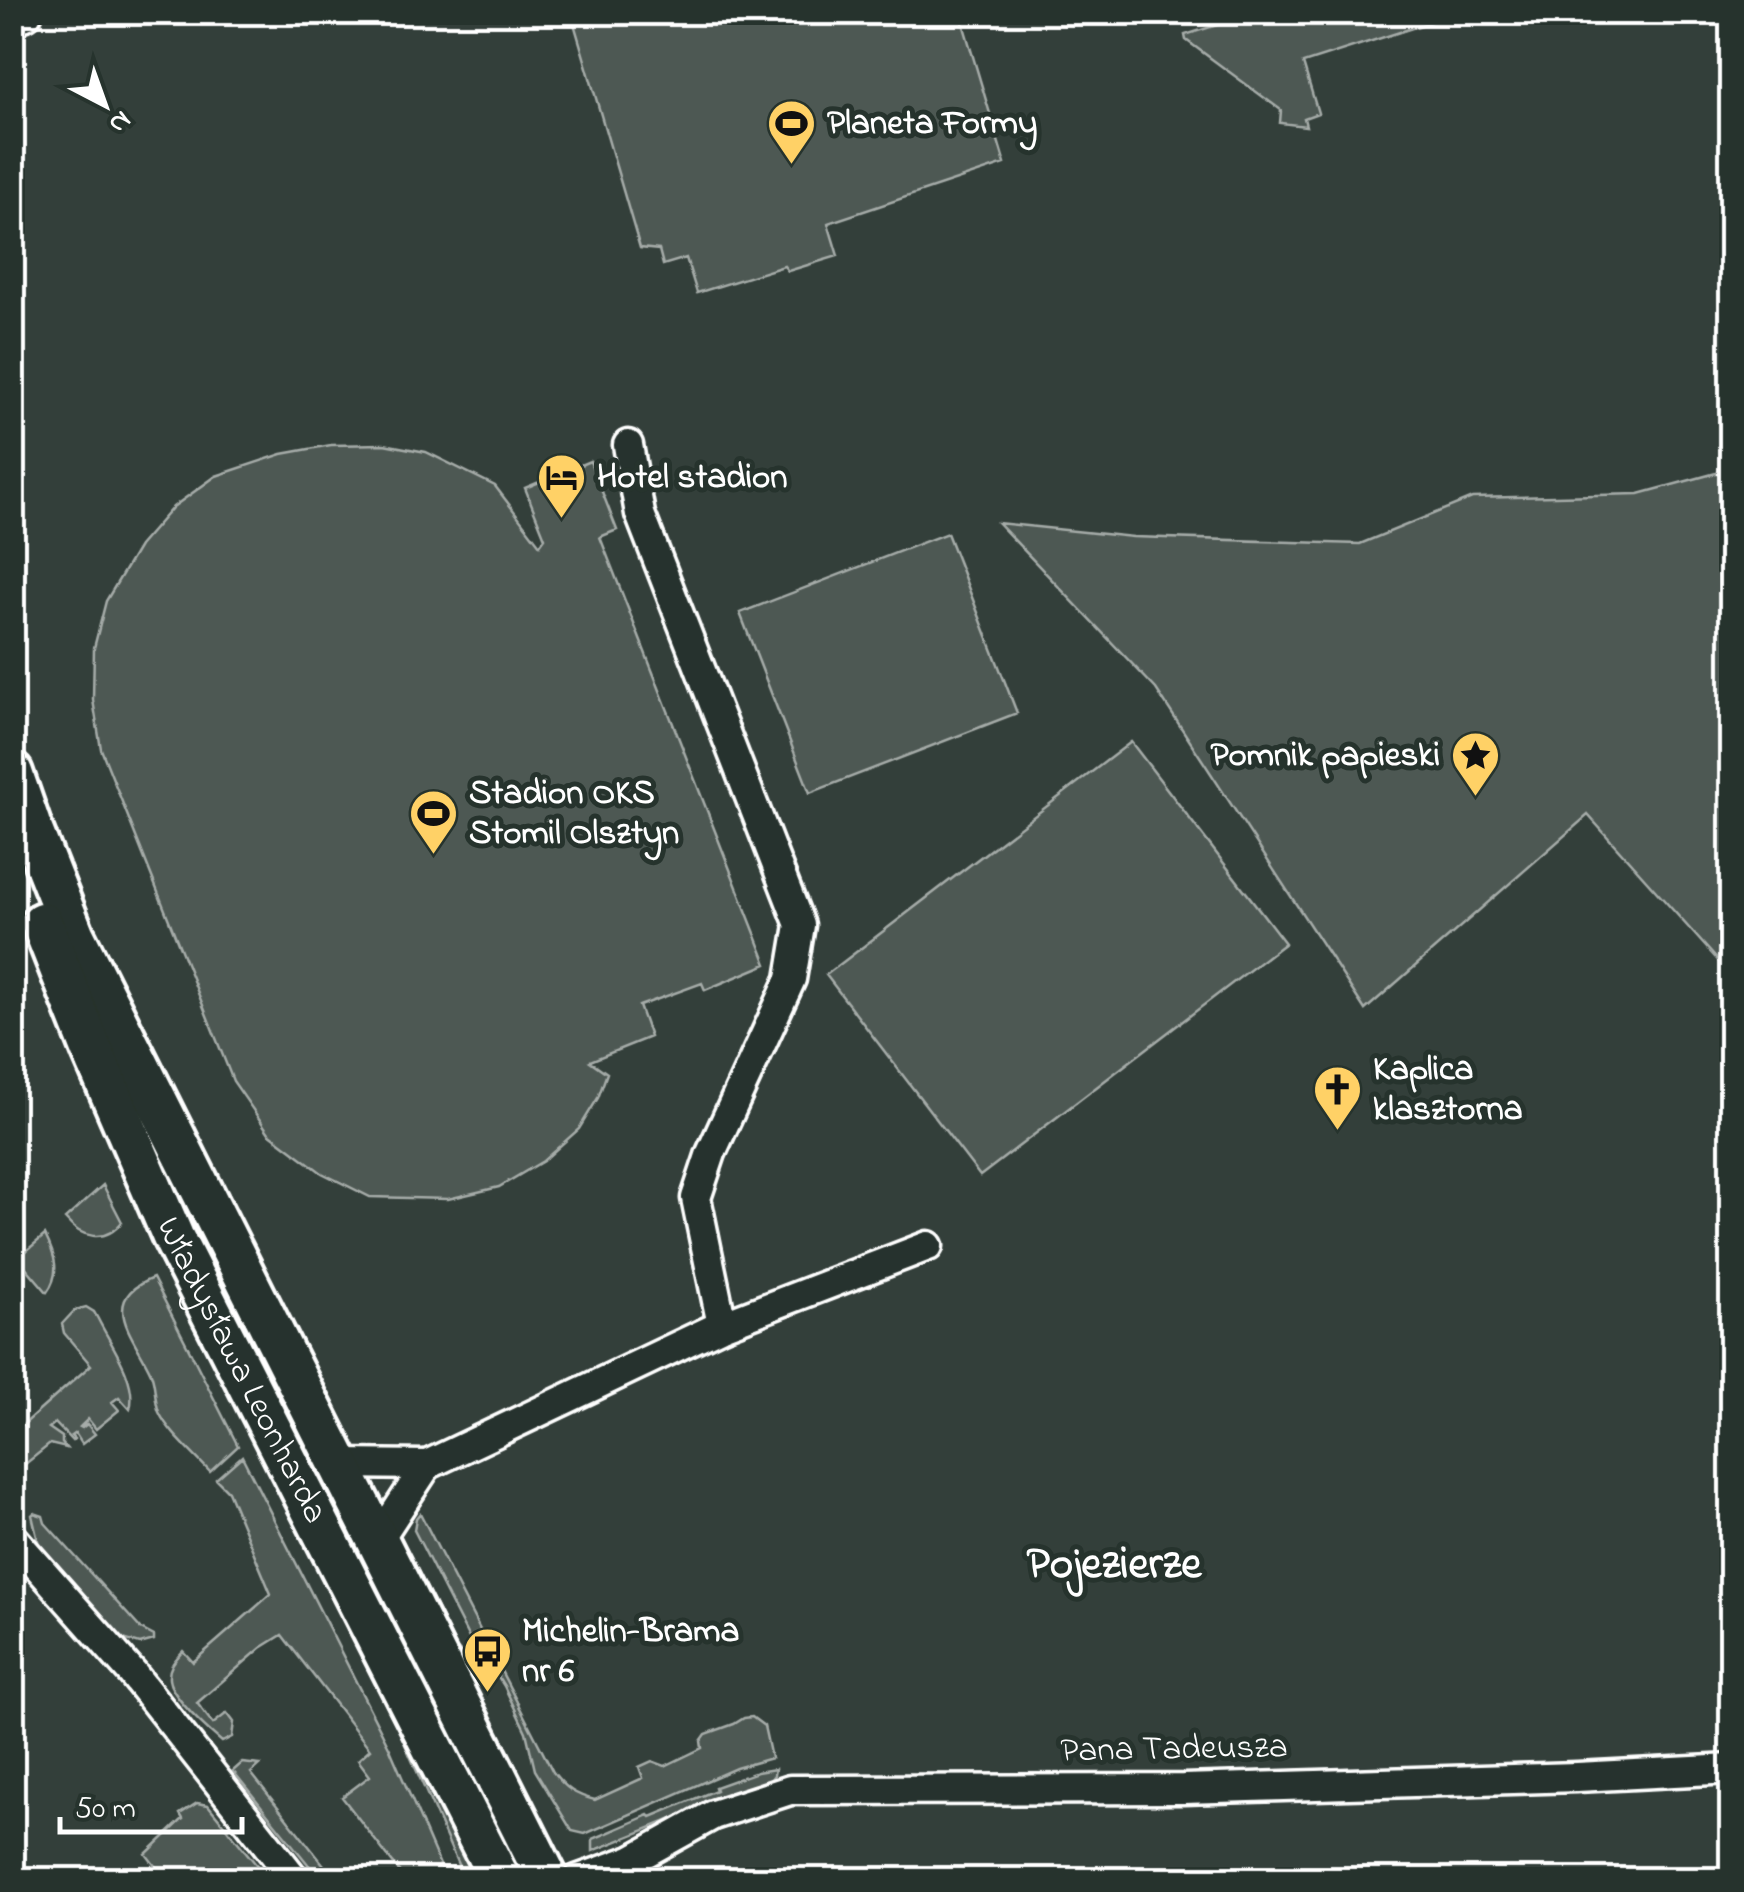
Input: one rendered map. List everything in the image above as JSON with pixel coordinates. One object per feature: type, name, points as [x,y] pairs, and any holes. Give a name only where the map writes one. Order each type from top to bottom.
[{"type":"main road","name":"Władysława Leonharda","points":[[12,773],[74,936],[548,1880]]},
{"type":"main road","name":"Władysława Leonharda","points":[[12,847],[92,1052],[172,1237],[500,1880]]},
{"type":"street","points":[[12,16],[24,12]]},
{"type":"street","points":[[628,445],[640,514],[800,926],[791,979],[711,1153],[696,1198],[722,1325]]},
{"type":"street","name":"Władysława Leonharda","points":[[340,1464],[428,1464],[722,1325],[928,1246]]},
{"type":"street","name":"Władysława Leonharda","points":[[378,1540],[428,1464]]},
{"type":"street","points":[[12,1537],[133,1674],[294,1880]]},
{"type":"street","name":"Pana Tadeusza","points":[[577,1880],[632,1860],[713,1815],[790,1790],[1184,1790],[1732,1769]]},
{"type":"street","name":"Pana Tadeusza","points":[[611,1880],[632,1860]]},
{"type":"shaded area","points":[[571,13],[960,13],[1005,164],[828,223],[838,256],[788,271],[784,266],[697,293],[686,258],[663,265],[659,250],[640,248]]},
{"type":"shaded area","points":[[1255,13],[1459,13],[1303,63],[1318,113],[1304,118],[1306,126],[1280,123],[1281,110],[1186,40],[1185,35]]},
{"type":"shaded area","name":"Stadion OKS Stomil Olsztyn","points":[[384,444],[426,452],[495,486],[540,545],[545,538],[525,488],[590,461],[617,530],[600,537],[767,964],[705,990],[702,983],[639,1006],[650,1037],[590,1061],[607,1073],[598,1098],[579,1129],[543,1161],[499,1187],[448,1199],[370,1197],[322,1173],[269,1133],[233,1081],[101,749],[93,700],[94,648],[106,601],[139,546],[173,507],[216,476],[282,454],[331,445]]},
{"type":"shaded area","points":[[1731,469],[1731,975],[1588,815],[1365,1010],[1156,689],[998,523],[1133,537],[1360,544],[1472,498],[1639,494]]},
{"type":"shaded area","points":[[947,533],[1017,713],[810,793],[740,613]]},
{"type":"shaded area","points":[[1131,742],[1285,943],[980,1176],[826,975]]},
{"type":"shaded area","points":[[103,1185],[122,1222],[101,1236],[78,1231],[65,1219]]},
{"type":"shaded area","points":[[45,1235],[55,1264],[47,1292],[18,1258]]},
{"type":"shaded area","points":[[153,1278],[238,1446],[210,1472],[163,1420],[151,1373],[125,1320],[126,1297]]},
{"type":"shaded area","points":[[171,1280],[476,1872],[464,1878],[400,1733]]},
{"type":"shaded area","points":[[86,1307],[94,1312],[122,1363],[130,1387],[130,1409],[119,1397],[112,1402],[119,1410],[96,1429],[88,1419],[80,1427],[87,1424],[95,1434],[82,1444],[75,1433],[72,1441],[55,1423],[49,1428],[62,1437],[66,1448],[50,1444],[13,1474],[13,1432],[91,1365],[64,1333],[62,1324],[75,1310]]},
{"type":"shaded area","points":[[242,1456],[390,1749],[446,1879],[405,1879],[342,1797],[370,1776],[358,1760],[370,1749],[282,1635],[197,1703],[213,1724],[227,1713],[234,1722],[232,1737],[222,1742],[191,1713],[171,1686],[170,1671],[183,1651],[193,1662],[271,1594],[228,1491],[216,1479]]},
{"type":"shaded area","points":[[324,1496],[384,1590],[434,1696],[379,1607]]},
{"type":"shaded area","points":[[34,1513],[43,1516],[45,1523],[154,1640],[140,1644],[123,1639],[39,1545]]},
{"type":"shaded area","points":[[420,1513],[553,1772],[571,1790],[595,1800],[643,1778],[639,1767],[652,1761],[665,1766],[702,1748],[706,1734],[744,1718],[752,1717],[764,1726],[771,1758],[736,1768],[585,1834],[572,1831],[535,1770],[526,1732],[504,1686],[489,1662],[475,1650],[414,1530]]},
{"type":"shaded area","points":[[401,1537],[457,1648],[471,1665],[470,1670],[446,1638],[400,1548]]},
{"type":"shaded area","points":[[242,1763],[260,1765],[251,1773],[335,1879],[320,1879],[233,1771]]},
{"type":"shaded area","points":[[775,1769],[770,1780],[593,1851],[593,1839],[716,1790],[715,1787]]},
{"type":"shaded area","points":[[197,1803],[208,1805],[268,1879],[165,1879],[146,1854],[183,1819],[180,1814]]},
{"type":"place","name":"Planeta Formy","points":[[792,166]]},
{"type":"place","name":"Hotel stadion","points":[[562,520]]},
{"type":"place","name":"Pomnik papieski","points":[[1475,798]]},
{"type":"place","name":"Stadion OKS Stomil Olsztyn","points":[[434,856]]},
{"type":"place","name":"Kaplica klasztorna","points":[[1338,1132]]},
{"type":"place","name":"Michelin-Brama nr 6","points":[[487,1694]]},
{"type":"district","name":"Pojezierze","points":[[1114,1566]]}]
